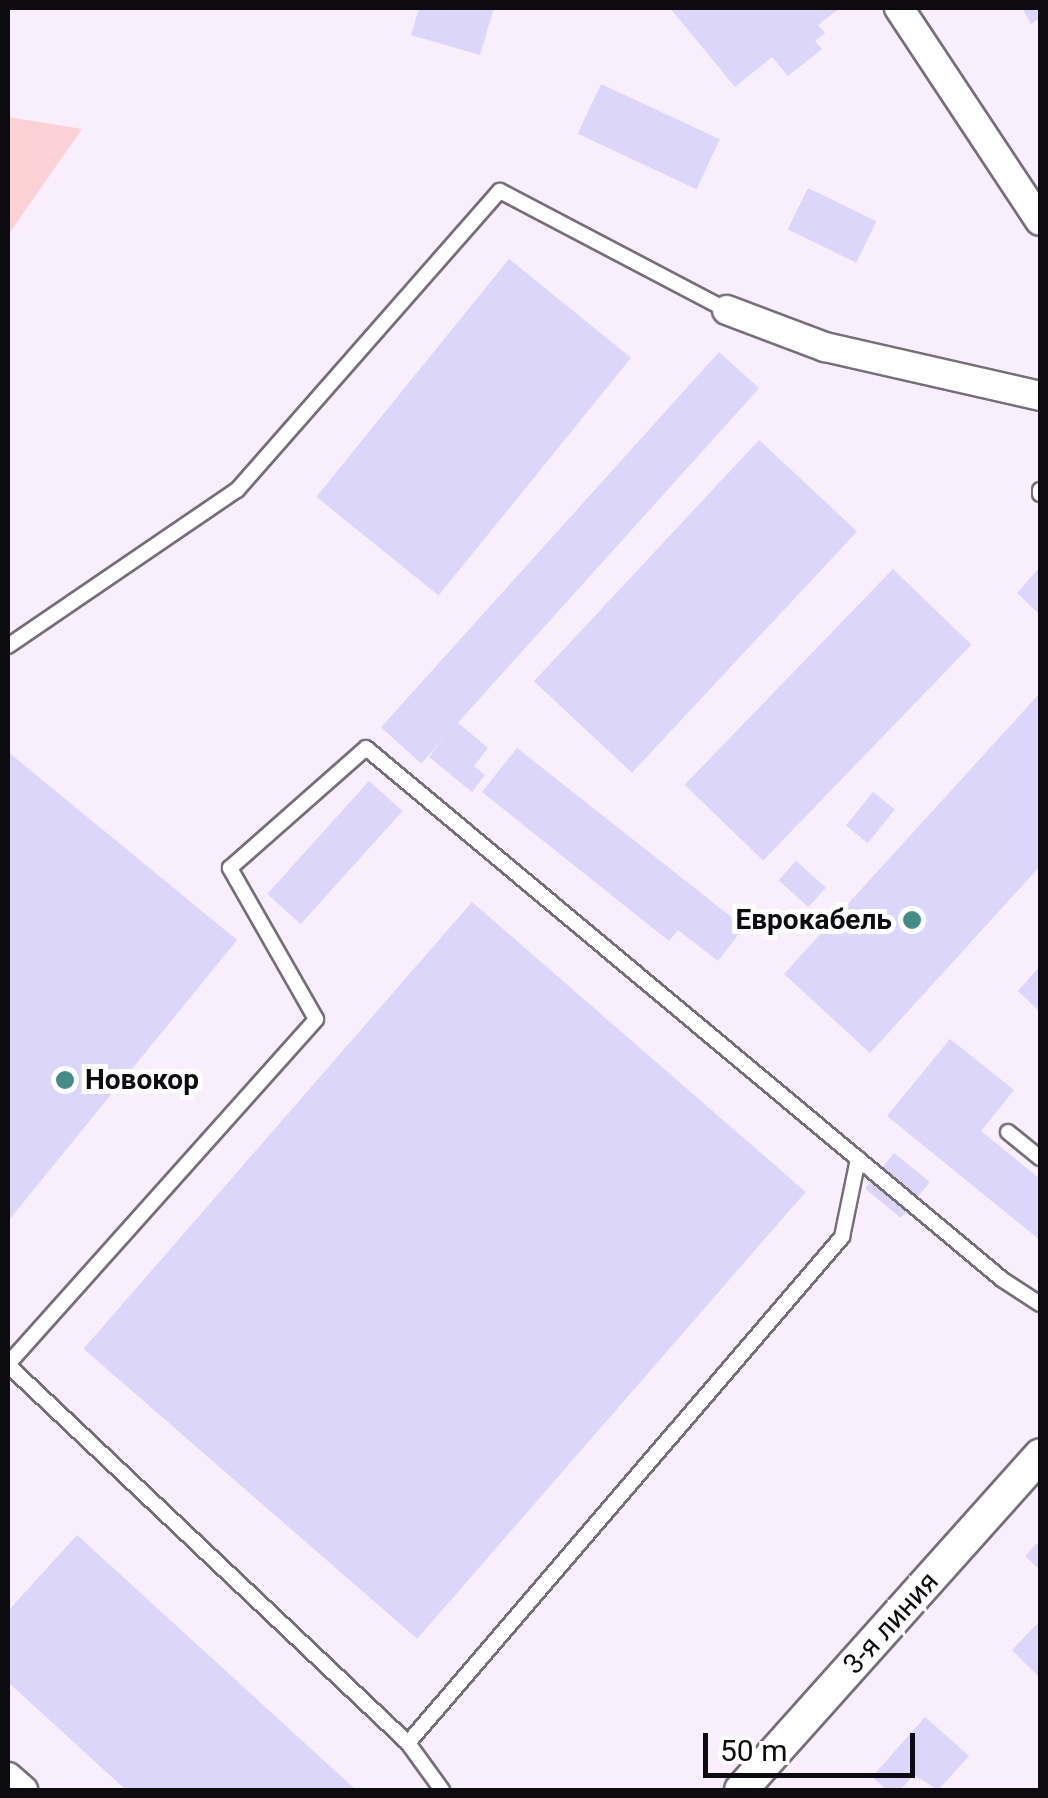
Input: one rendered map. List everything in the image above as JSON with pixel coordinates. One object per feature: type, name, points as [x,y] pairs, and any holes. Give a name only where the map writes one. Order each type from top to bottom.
[{"type":"street","points":[[898,8],[1040,221]]},
{"type":"street","points":[[727,310],[826,347],[1040,396]]},
{"type":"street","name":"3-я линия","points":[[757,1785],[1040,1455]]},
{"type":"street","points":[[8,1776],[23,1790]]},
{"type":"lane","points":[[8,646],[237,490],[500,191],[727,310]]},
{"type":"lane","points":[[442,1790],[408,1743],[8,1364],[316,1018],[230,868],[366,748],[858,1159],[1040,1304]]},
{"type":"lane","points":[[1008,1132],[1040,1158]]},
{"type":"lane","points":[[408,1743],[842,1237],[858,1159]]},
{"type":"shaded area","points":[[8,117],[82,129],[8,235]]},
{"type":"building","points":[[419,8],[494,8],[480,55],[411,35]]},
{"type":"building","points":[[670,8],[840,8],[818,25],[825,33],[815,41],[822,49],[788,76],[772,57],[735,87]]},
{"type":"building","points":[[1022,8],[1040,8],[1040,18],[1031,24]]},
{"type":"building","points":[[601,84],[720,139],[696,189],[578,134]]},
{"type":"building","points":[[808,188],[876,221],[856,263],[788,229]]},
{"type":"building","points":[[509,259],[631,358],[438,596],[316,497]]},
{"type":"building","points":[[719,352],[759,388],[421,763],[381,727]]},
{"type":"building","points":[[759,440],[857,531],[632,773],[534,681]]},
{"type":"building","points":[[1040,567],[1040,615],[1017,593]]},
{"type":"building","points":[[893,569],[971,645],[763,861],[685,785]]},
{"type":"building","name":"Еврокабель","points":[[1040,693],[1040,866],[870,1053],[784,974]]},
{"type":"building","points":[[457,722],[488,748],[474,766],[485,775],[472,792],[429,757]]},
{"type":"building","points":[[517,748],[744,927],[718,961],[678,930],[669,941],[482,792]]},
{"type":"building","name":"Новокор","points":[[8,752],[237,940],[8,1221]]},
{"type":"building","points":[[369,781],[402,811],[301,924],[267,894]]},
{"type":"building","points":[[873,792],[895,810],[868,843],[846,825]]},
{"type":"building","points":[[796,861],[826,888],[808,907],[779,880]]},
{"type":"building","points":[[472,902],[806,1192],[417,1639],[84,1349]]},
{"type":"building","points":[[1040,966],[1040,1012],[1018,991]]},
{"type":"building","points":[[950,1039],[1014,1090],[981,1131],[1040,1179],[1040,1240],[887,1116]]},
{"type":"building","points":[[894,1153],[930,1182],[901,1218],[865,1189]]},
{"type":"building","points":[[77,1535],[356,1790],[126,1790],[8,1682],[8,1611]]},
{"type":"building","points":[[1037,1543],[1040,1546],[1040,1570],[1025,1556]]},
{"type":"building","points":[[1040,1621],[1040,1678],[1012,1650]]},
{"type":"building","points":[[925,1717],[969,1756],[938,1790],[914,1775],[900,1790],[887,1790],[872,1777]]},
{"type":"place","name":"Еврокабель","points":[[912,920]]},
{"type":"place","name":"Новокор","points":[[65,1080]]}]
